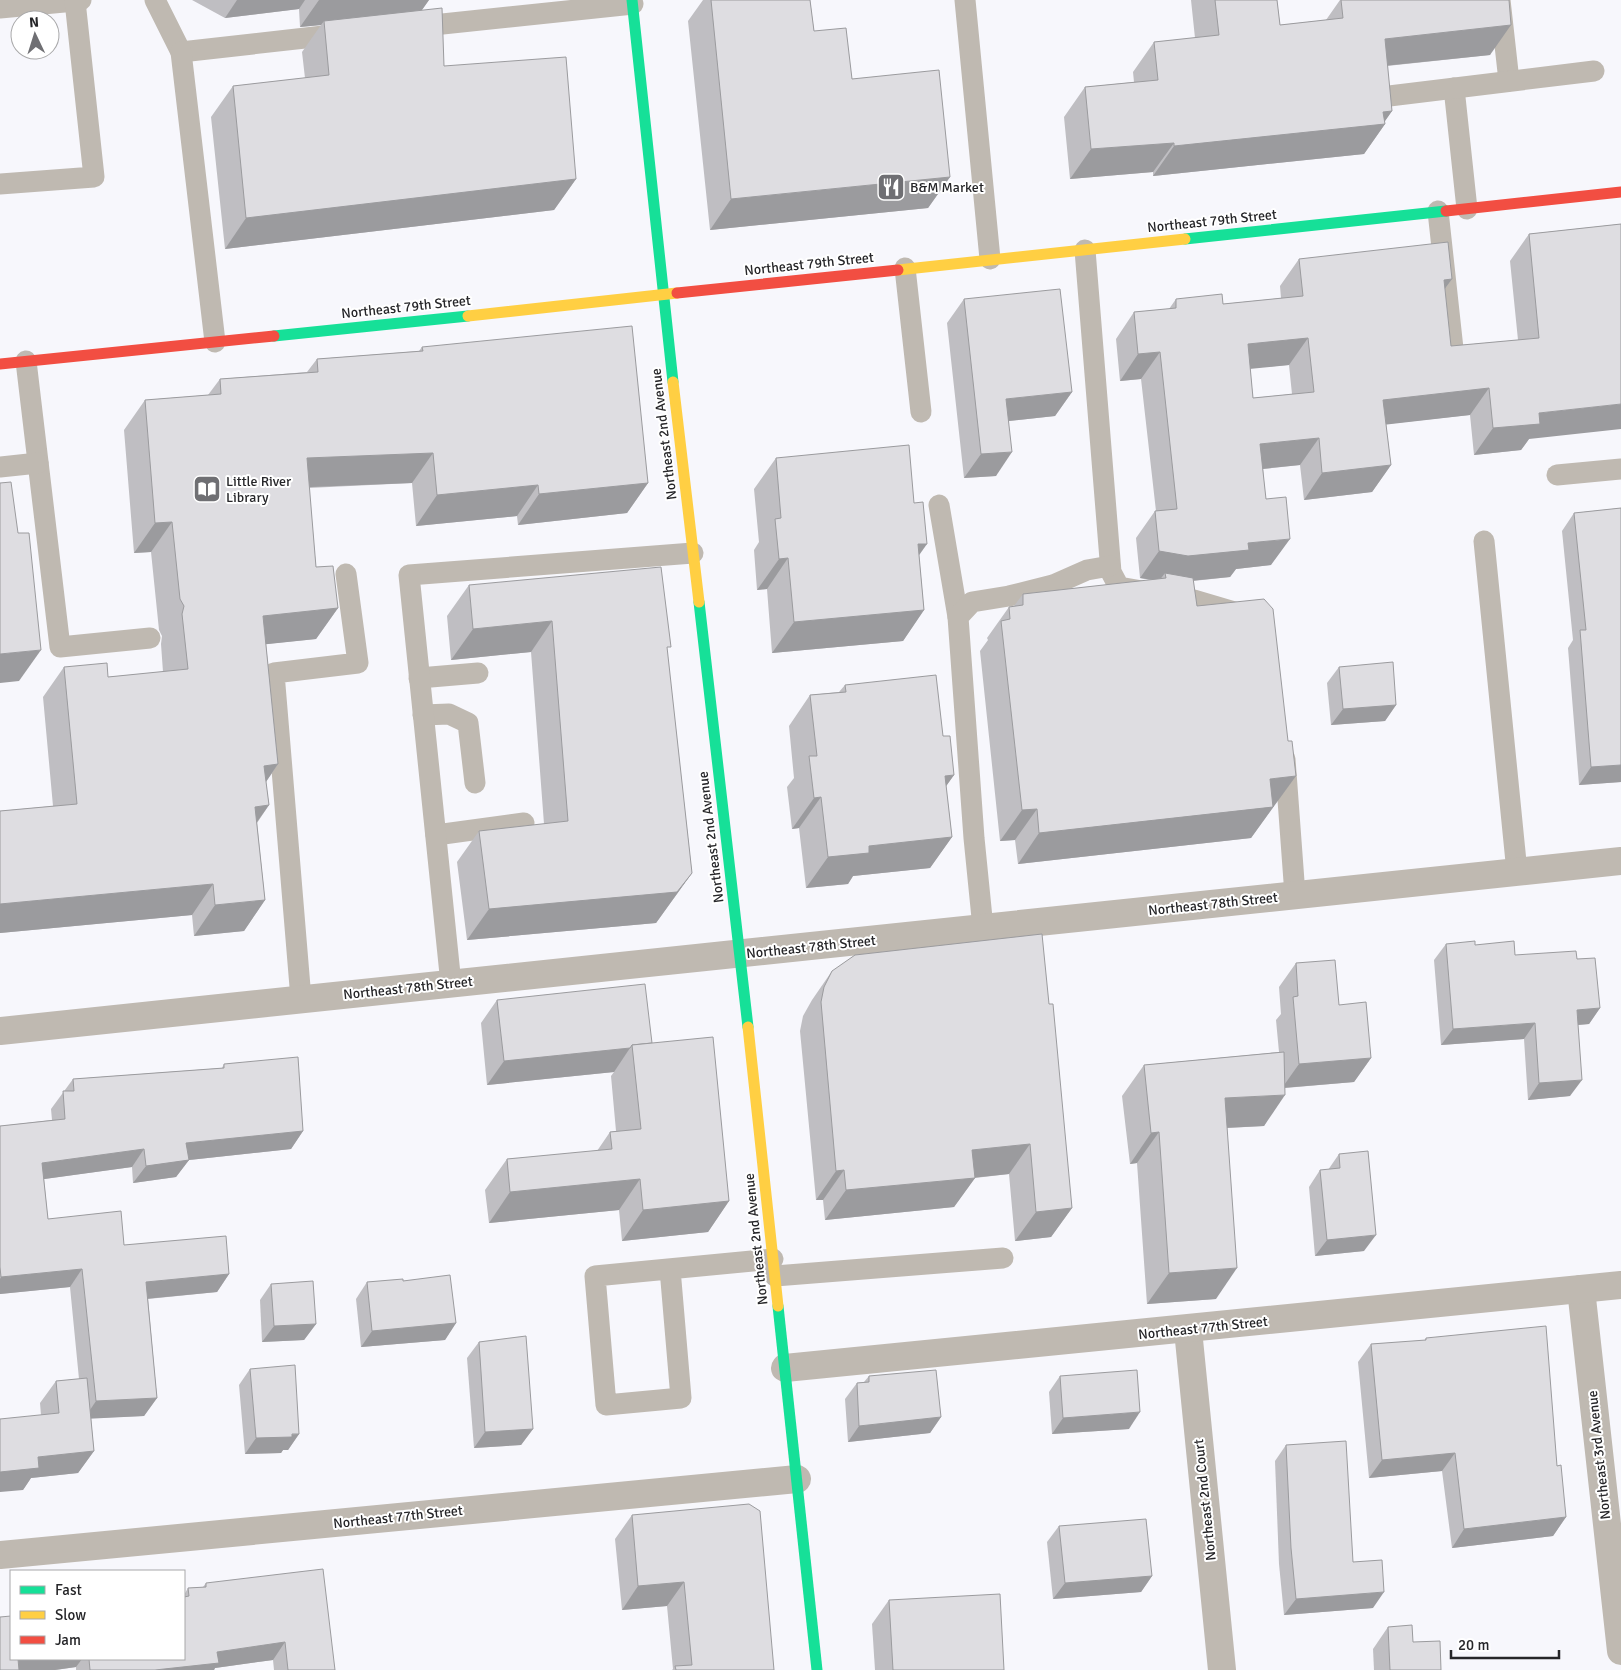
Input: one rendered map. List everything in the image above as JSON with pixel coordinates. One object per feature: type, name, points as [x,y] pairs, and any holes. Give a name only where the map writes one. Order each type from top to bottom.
[{"type":"main road","name":"Northeast 2nd Avenue","points":[[632,2],[663,295],[740,955],[817,1670]]},
{"type":"main road","name":"Northeast 79th Street","points":[[0,364],[1621,192]]},
{"type":"street","name":"Northeast 78th Street","points":[[0,1031],[740,955],[1621,861]]},
{"type":"street","name":"Northeast 77th Street","points":[[785,1368],[1188,1330],[1621,1285]]},
{"type":"street","name":"Northeast 3rd Avenue","points":[[1581,1289],[1621,1651]]},
{"type":"street","name":"Northeast 2nd Court","points":[[1188,1330],[1222,1670]]},
{"type":"street","name":"Northeast 77th Street","points":[[0,1555],[797,1479]]},
{"type":"lane","points":[[0,8],[81,0]]},
{"type":"lane","points":[[155,0],[181,52],[214,342]]},
{"type":"lane","points":[[965,0],[990,259]]},
{"type":"lane","points":[[1500,0],[1509,82]]},
{"type":"lane","points":[[0,184],[94,177],[76,1]]},
{"type":"lane","points":[[395,29],[632,2]]},
{"type":"lane","points":[[181,52],[366,32]]},
{"type":"lane","points":[[1381,97],[1594,71]]},
{"type":"lane","points":[[1454,88],[1467,209]]},
{"type":"lane","points":[[1438,211],[1454,358]]},
{"type":"lane","points":[[1085,250],[1110,566],[1119,587],[1194,600],[1245,615],[1252,622]]},
{"type":"lane","points":[[905,268],[921,412]]},
{"type":"lane","points":[[26,361],[60,647],[150,638]]},
{"type":"lane","points":[[0,467],[38,463]]},
{"type":"lane","points":[[1557,476],[1621,469]]},
{"type":"lane","points":[[938,505],[958,616],[974,838],[983,928]]},
{"type":"lane","points":[[1484,541],[1517,872]]},
{"type":"lane","points":[[451,984],[409,575],[693,553]]},
{"type":"lane","points":[[958,616],[972,602],[1009,596],[1053,585],[1088,570],[1110,566]]},
{"type":"lane","points":[[301,1000],[274,673],[358,663],[346,574]]},
{"type":"lane","points":[[419,678],[478,673]]},
{"type":"lane","points":[[423,716],[449,714],[468,722],[475,783]]},
{"type":"lane","points":[[1283,734],[1295,895]]},
{"type":"lane","points":[[436,835],[524,823]]},
{"type":"lane","points":[[670,1269],[682,1398],[606,1405],[594,1276],[670,1269],[774,1268],[1002,1258]]},
{"type":"building","points":[[711,0],[810,0],[814,31],[846,28],[852,79],[939,70],[950,177],[731,199]]},
{"type":"building","points":[[1215,0],[1277,0],[1280,25],[1343,18],[1341,0],[1509,0],[1511,25],[1385,39],[1392,111],[1383,112],[1385,124],[1174,146],[1174,143],[1091,149],[1085,87],[1158,80],[1154,42],[1219,35]]},
{"type":"building","points":[[442,8],[444,66],[566,57],[576,179],[246,218],[233,86],[329,75],[324,21]]},
{"type":"building","points":[[1621,224],[1621,404],[1539,413],[1540,424],[1493,428],[1489,388],[1383,400],[1391,465],[1322,473],[1319,438],[1260,444],[1266,499],[1286,497],[1290,539],[1248,543],[1249,550],[1188,556],[1159,551],[1155,511],[1177,509],[1160,352],[1138,354],[1134,312],[1176,308],[1176,299],[1222,294],[1223,304],[1303,296],[1299,259],[1448,242],[1452,279],[1444,280],[1451,346],[1539,338],[1529,234]],"holes":[[[1308,338],[1314,392],[1253,398],[1248,344]]]},
{"type":"building","points":[[1060,289],[1072,392],[1006,399],[1012,452],[981,454],[964,299]]},
{"type":"building","points":[[632,326],[648,483],[539,494],[538,485],[437,495],[433,453],[307,458],[316,567],[333,566],[338,608],[263,616],[278,764],[264,766],[269,805],[255,807],[265,900],[215,905],[213,884],[0,904],[0,811],[77,804],[64,667],[107,663],[108,677],[188,669],[182,614],[184,606],[180,599],[172,522],[155,523],[145,400],[221,394],[220,379],[318,372],[317,359],[423,351],[422,347]]},
{"type":"building","points":[[909,445],[914,503],[923,502],[927,544],[918,544],[924,610],[794,622],[788,558],[779,559],[775,519],[781,518],[776,458]]},
{"type":"building","points":[[11,482],[18,533],[29,533],[41,650],[0,654],[0,483]]},
{"type":"building","points":[[1621,508],[1621,765],[1591,767],[1580,630],[1586,630],[1574,513]]},
{"type":"building","points":[[661,567],[671,647],[667,647],[692,873],[677,892],[489,909],[479,831],[568,821],[552,621],[473,629],[469,585]]},
{"type":"building","points":[[1165,573],[1193,578],[1197,606],[1264,599],[1273,609],[1288,741],[1292,741],[1296,776],[1270,779],[1273,807],[1039,833],[1037,809],[1022,810],[1001,621],[1010,619],[1009,607],[1023,605],[1023,594],[1166,578]]},
{"type":"building","points":[[1393,662],[1396,705],[1343,709],[1339,667]]},
{"type":"building","points":[[936,675],[943,736],[950,736],[954,775],[945,776],[952,837],[869,846],[869,853],[828,857],[821,797],[814,798],[809,756],[817,756],[810,695],[846,692],[845,685]]},
{"type":"building","points":[[1042,934],[1049,1004],[1053,1004],[1072,1208],[1036,1212],[1030,1144],[972,1150],[975,1178],[846,1190],[844,1170],[836,1171],[821,1002],[824,987],[832,971],[855,955]]},
{"type":"building","points":[[1475,941],[1475,945],[1514,941],[1515,955],[1576,951],[1577,959],[1595,958],[1600,1008],[1577,1010],[1582,1080],[1539,1083],[1535,1023],[1453,1029],[1446,944]]},
{"type":"building","points":[[1335,960],[1339,1005],[1366,1002],[1371,1058],[1299,1064],[1293,997],[1298,996],[1296,963]]},
{"type":"building","points":[[645,984],[652,1043],[632,1045],[630,1048],[504,1061],[497,1000]]},
{"type":"building","points":[[713,1037],[729,1201],[643,1210],[640,1179],[510,1192],[507,1159],[612,1149],[610,1132],[641,1129],[632,1045]]},
{"type":"building","points":[[1284,1052],[1285,1095],[1225,1098],[1237,1268],[1169,1273],[1159,1132],[1151,1133],[1144,1065]]},
{"type":"building","points":[[298,1057],[303,1131],[186,1143],[189,1160],[146,1166],[144,1149],[42,1163],[48,1219],[121,1211],[124,1245],[226,1236],[229,1274],[146,1282],[157,1398],[96,1401],[82,1269],[1,1277],[0,1126],[65,1119],[63,1091],[74,1091],[73,1079],[224,1068],[224,1064]]},
{"type":"building","points":[[1368,1151],[1376,1235],[1327,1240],[1320,1170],[1340,1168],[1339,1154]]},
{"type":"building","points":[[450,1275],[456,1323],[372,1331],[367,1282],[403,1279],[403,1281]]},
{"type":"building","points":[[313,1281],[316,1324],[274,1326],[271,1284]]},
{"type":"building","points":[[1546,1326],[1557,1466],[1561,1465],[1566,1517],[1464,1529],[1455,1453],[1382,1460],[1371,1344],[1426,1340],[1426,1338]]},
{"type":"building","points":[[526,1336],[533,1429],[485,1432],[479,1342]]},
{"type":"building","points":[[295,1365],[299,1434],[292,1434],[292,1437],[256,1438],[250,1369]]},
{"type":"building","points":[[936,1370],[941,1417],[859,1426],[857,1383],[869,1382],[869,1376]]},
{"type":"building","points":[[1137,1370],[1140,1412],[1063,1418],[1060,1376]]},
{"type":"building","points":[[87,1378],[94,1451],[38,1457],[39,1468],[0,1472],[0,1419],[59,1413],[56,1381]]},
{"type":"building","points":[[1346,1441],[1353,1562],[1382,1560],[1384,1592],[1296,1599],[1291,1548],[1286,1445]]},
{"type":"building","points":[[749,1504],[760,1511],[774,1670],[676,1670],[675,1666],[692,1665],[684,1582],[638,1586],[632,1515]]},
{"type":"building","points":[[1146,1519],[1152,1576],[1065,1583],[1059,1526]]},
{"type":"building","points":[[323,1569],[335,1670],[288,1670],[285,1642],[217,1652],[219,1663],[155,1670],[90,1670],[89,1660],[185,1660],[185,1597],[189,1596],[188,1588],[206,1587],[206,1583]]},
{"type":"building","points":[[1000,1594],[1004,1670],[893,1670],[889,1600]]},
{"type":"building","points":[[10,1616],[10,1660],[18,1660],[19,1670],[0,1670],[0,1617]]},
{"type":"building","points":[[1412,1625],[1413,1642],[1440,1641],[1441,1670],[1390,1670],[1388,1627]]},
{"type":"traffic: fast","points":[[632,0],[673,382]]},
{"type":"traffic: fast","points":[[1185,239],[1446,211]]},
{"type":"traffic: fast","points":[[274,336],[468,316]]},
{"type":"traffic: fast","points":[[699,602],[748,1027]]},
{"type":"traffic: fast","points":[[778,1306],[817,1670]]},
{"type":"traffic: slow","points":[[898,270],[1185,239]]},
{"type":"traffic: slow","points":[[468,316],[677,293]]},
{"type":"traffic: slow","points":[[673,382],[699,602]]},
{"type":"traffic: slow","points":[[748,1027],[778,1306]]},
{"type":"traffic: jam","points":[[1446,211],[1621,192]]},
{"type":"traffic: jam","points":[[677,293],[898,270]]},
{"type":"traffic: jam","points":[[0,364],[274,336]]},
{"type":"place","name":"B&M Market","points":[[891,187]]},
{"type":"place","name":"Little River Library","points":[[207,489]]}]
